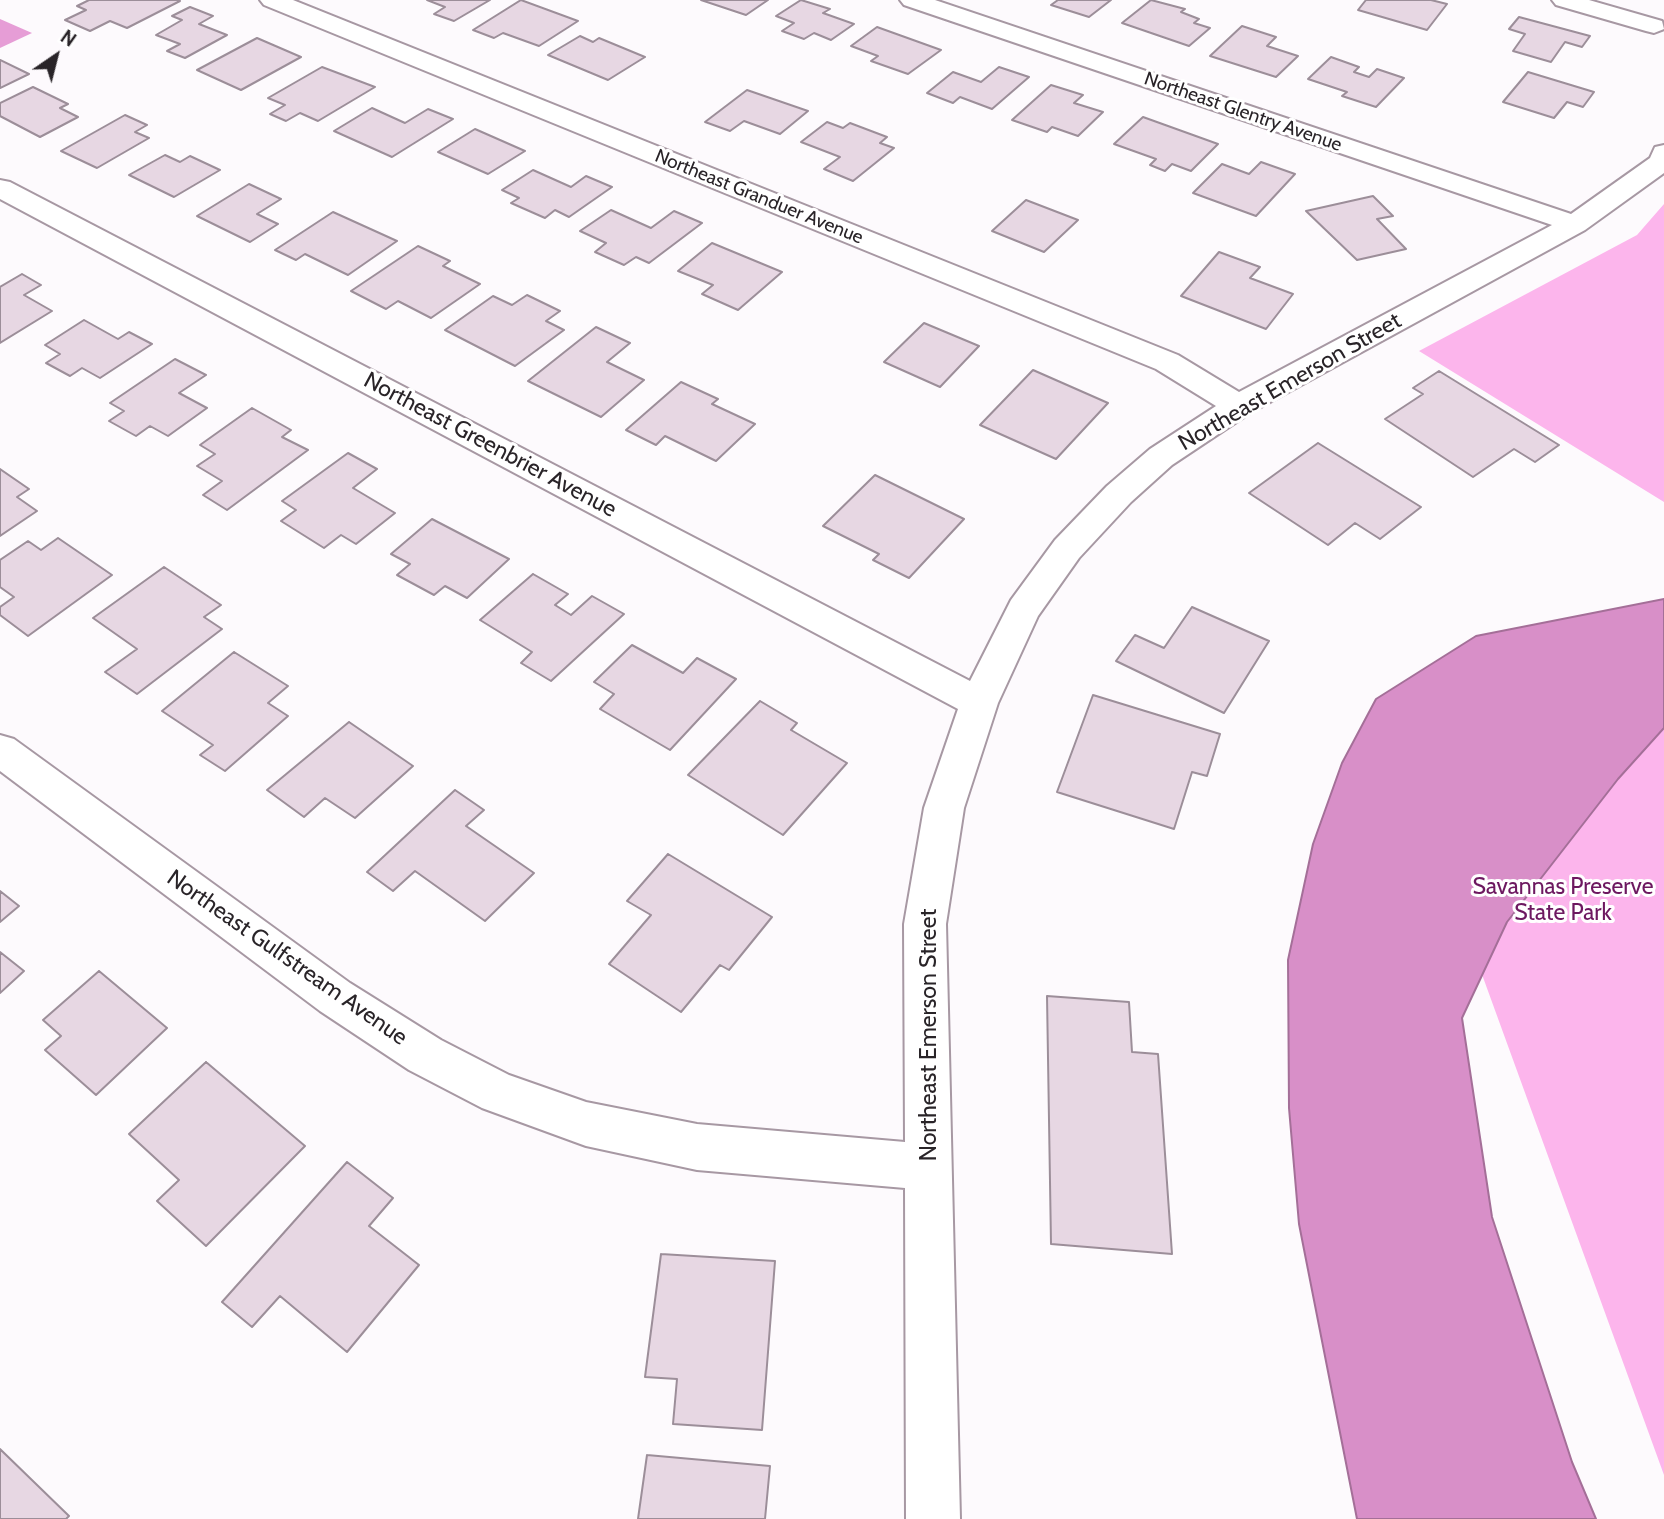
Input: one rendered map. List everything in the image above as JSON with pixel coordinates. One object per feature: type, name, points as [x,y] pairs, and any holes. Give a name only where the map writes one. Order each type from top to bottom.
[{"type":"street","name":"Northeast Granduer Avenue","points":[[272,0],[1167,362],[1239,407]]},
{"type":"street","name":"Northeast Glentry Avenue","points":[[912,0],[1574,224]]},
{"type":"street","points":[[1564,0],[1658,36],[1647,0]]},
{"type":"street","name":"Northeast Emerson Street","points":[[933,1519],[925,924],[944,808],[979,703],[1024,608],[1067,549],[1119,495],[1161,457],[1239,407],[1574,224],[1662,161],[1664,153]]},
{"type":"street","name":"Northeast Greenbrier Avenue","points":[[0,188],[979,703]]},
{"type":"street","name":"Northeast Gulfstream Avenue","points":[[0,750],[335,997],[425,1055],[498,1093],[586,1124],[697,1147],[928,1167]]},
{"type":"green space","points":[[1664,204],[1664,502],[1419,351],[1637,235]]},
{"type":"green space","name":"Savannas Preserve State Park","points":[[1664,641],[1664,1475],[1448,881]]},
{"type":"shaded area","points":[[0,19],[32,33],[0,48]]},
{"type":"shaded area","points":[[1664,599],[1664,728],[1618,779],[1507,922],[1462,1018],[1492,1217],[1572,1462],[1596,1519],[1357,1519],[1299,1224],[1289,1108],[1288,960],[1313,844],[1342,763],[1376,699],[1476,636]]},
{"type":"building","points":[[89,0],[180,1],[127,28],[110,21],[90,31],[65,20],[86,10],[77,6]]},
{"type":"building","points":[[427,0],[490,0],[454,21],[434,14],[445,7]]},
{"type":"building","points":[[521,0],[578,21],[539,46],[503,33],[494,38],[473,30]]},
{"type":"building","points":[[701,0],[768,0],[746,15]]},
{"type":"building","points":[[801,0],[830,9],[823,13],[854,24],[831,40],[814,33],[804,39],[782,31],[794,23],[776,16]]},
{"type":"building","points":[[1058,0],[1111,0],[1089,17],[1051,5]]},
{"type":"building","points":[[1151,0],[1185,9],[1181,12],[1199,19],[1194,23],[1210,28],[1189,46],[1122,23]]},
{"type":"building","points":[[1366,0],[1431,0],[1447,4],[1427,30],[1358,10]]},
{"type":"building","points":[[190,7],[213,16],[199,24],[227,35],[185,58],[167,51],[180,44],[156,35],[182,20],[172,16]]},
{"type":"building","points":[[1519,17],[1590,36],[1582,47],[1565,42],[1551,62],[1513,51],[1525,34],[1509,29]]},
{"type":"building","points":[[1242,26],[1276,37],[1267,46],[1298,56],[1276,77],[1210,56]]},
{"type":"building","points":[[877,27],[941,50],[908,74],[871,61],[878,56],[851,46]]},
{"type":"building","points":[[580,36],[593,42],[599,38],[645,57],[608,80],[548,55]]},
{"type":"building","points":[[257,38],[301,57],[241,90],[197,70]]},
{"type":"building","points":[[1331,57],[1359,67],[1354,72],[1369,77],[1377,69],[1404,78],[1376,107],[1342,96],[1347,92],[1308,79]]},
{"type":"building","points":[[0,60],[29,74],[0,88]]},
{"type":"building","points":[[322,67],[375,87],[318,121],[300,113],[286,121],[270,114],[285,105],[268,98]]},
{"type":"building","points":[[999,67],[1029,77],[992,109],[960,97],[953,103],[927,93],[953,72],[981,82]]},
{"type":"building","points":[[1528,72],[1594,92],[1583,107],[1567,102],[1554,118],[1503,102]]},
{"type":"building","points":[[1051,85],[1083,95],[1074,103],[1103,112],[1078,136],[1052,127],[1047,132],[1012,120]]},
{"type":"building","points":[[33,87],[68,104],[60,108],[78,117],[40,137],[0,116],[0,103]]},
{"type":"building","points":[[747,90],[808,111],[780,134],[744,121],[730,131],[705,122]]},
{"type":"building","points":[[372,108],[405,123],[428,109],[453,119],[392,157],[334,131]]},
{"type":"building","points":[[125,115],[147,125],[135,132],[149,138],[97,168],[61,151]]},
{"type":"building","points":[[1143,117],[1218,144],[1191,171],[1172,164],[1165,171],[1150,165],[1156,159],[1114,144]]},
{"type":"building","points":[[827,122],[843,128],[850,123],[887,137],[880,143],[894,148],[853,181],[824,169],[840,157],[801,142]]},
{"type":"building","points":[[475,129],[525,151],[488,174],[438,152]]},
{"type":"building","points":[[165,155],[180,162],[190,156],[220,170],[174,197],[129,175]]},
{"type":"building","points":[[1261,162],[1295,174],[1256,216],[1193,193],[1222,164],[1249,174]]},
{"type":"building","points":[[533,170],[571,187],[586,176],[612,187],[569,217],[555,210],[545,218],[511,203],[519,198],[502,190]]},
{"type":"building","points":[[249,184],[281,199],[257,214],[278,224],[250,242],[197,216]]},
{"type":"building","points":[[1373,196],[1393,216],[1377,219],[1406,249],[1357,260],[1306,211]]},
{"type":"building","points":[[1026,200],[1078,220],[1044,252],[992,231]]},
{"type":"building","points":[[611,210],[651,228],[674,211],[702,223],[649,263],[636,257],[624,265],[595,252],[606,243],[580,231]]},
{"type":"building","points":[[333,212],[397,241],[348,275],[305,254],[296,260],[275,250]]},
{"type":"building","points":[[712,243],[782,272],[738,310],[702,294],[713,285],[678,271]]},
{"type":"building","points":[[418,246],[450,261],[443,266],[480,284],[431,318],[398,301],[386,309],[351,291]]},
{"type":"building","points":[[1219,252],[1260,267],[1250,278],[1293,294],[1266,329],[1181,296]]},
{"type":"building","points":[[22,274],[41,285],[24,295],[52,311],[0,343],[0,287]]},
{"type":"building","points":[[527,295],[560,311],[546,321],[564,330],[515,366],[445,330],[493,296],[512,305]]},
{"type":"building","points":[[84,320],[118,339],[129,332],[152,344],[100,378],[82,368],[70,376],[46,363],[60,354],[45,345]]},
{"type":"building","points":[[924,323],[979,346],[940,387],[884,362]]},
{"type":"building","points":[[596,327],[630,343],[607,362],[644,380],[601,417],[528,381]]},
{"type":"building","points":[[175,359],[206,375],[179,393],[207,408],[168,436],[150,426],[136,436],[109,421],[124,411],[110,403]]},
{"type":"building","points":[[1033,370],[1108,403],[1056,459],[980,425]]},
{"type":"building","points":[[1439,371],[1559,445],[1535,462],[1514,449],[1473,477],[1385,419],[1423,394],[1413,388]]},
{"type":"building","points":[[681,382],[718,399],[712,404],[755,424],[716,461],[665,436],[656,445],[626,430]]},
{"type":"building","points":[[252,408],[291,430],[282,437],[308,450],[227,510],[203,495],[222,481],[197,466],[215,454],[200,445]]},
{"type":"building","points":[[1318,443],[1421,507],[1380,539],[1355,523],[1328,545],[1249,493]]},
{"type":"building","points":[[348,453],[377,469],[353,488],[395,513],[356,544],[341,535],[324,548],[281,521],[296,510],[282,501]]},
{"type":"building","points":[[0,469],[29,489],[17,497],[37,511],[0,536]]},
{"type":"building","points":[[875,475],[964,519],[909,578],[873,560],[879,554],[823,526]]},
{"type":"building","points":[[432,519],[509,559],[467,598],[445,586],[434,595],[397,575],[410,564],[391,554]]},
{"type":"building","points":[[58,538],[112,575],[28,636],[0,615],[0,607],[14,597],[0,587],[0,560],[28,541],[41,550]]},
{"type":"building","points":[[164,567],[221,605],[204,617],[222,629],[137,694],[105,672],[137,649],[93,618]]},
{"type":"building","points":[[533,574],[568,594],[555,605],[571,615],[592,596],[624,614],[551,681],[521,663],[532,652],[480,620]]},
{"type":"building","points":[[1192,607],[1269,641],[1224,713],[1116,661],[1135,635],[1164,648]]},
{"type":"building","points":[[632,645],[683,673],[697,658],[736,679],[670,750],[600,709],[614,694],[594,682]]},
{"type":"building","points":[[234,652],[288,686],[268,703],[288,716],[225,771],[200,755],[213,745],[162,711]]},
{"type":"building","points":[[1093,695],[1220,734],[1207,776],[1192,772],[1174,829],[1057,792]]},
{"type":"building","points":[[760,701],[797,723],[791,730],[847,763],[783,835],[688,775]]},
{"type":"building","points":[[349,722],[413,766],[355,818],[325,798],[304,817],[267,790]]},
{"type":"building","points":[[455,790],[484,810],[466,826],[534,873],[485,921],[415,871],[393,891],[367,872]]},
{"type":"building","points":[[668,854],[772,917],[729,970],[720,965],[681,1012],[609,964],[651,915],[627,901]]},
{"type":"building","points":[[0,891],[19,906],[0,922]]},
{"type":"building","points":[[0,952],[24,971],[0,993]]},
{"type":"building","points":[[99,971],[167,1028],[96,1095],[45,1050],[61,1036],[43,1020]]},
{"type":"building","points":[[1047,996],[1129,1002],[1132,1052],[1158,1054],[1172,1254],[1051,1244]]},
{"type":"building","points":[[206,1062],[305,1146],[206,1246],[157,1201],[179,1180],[129,1134]]},
{"type":"building","points":[[347,1162],[393,1198],[369,1226],[419,1265],[347,1352],[280,1296],[252,1327],[222,1302]]},
{"type":"building","points":[[661,1254],[775,1261],[762,1430],[673,1424],[677,1379],[645,1377]]},
{"type":"building","points":[[0,1449],[69,1516],[66,1519],[0,1519]]},
{"type":"building","points":[[647,1455],[770,1466],[765,1519],[638,1519]]}]
